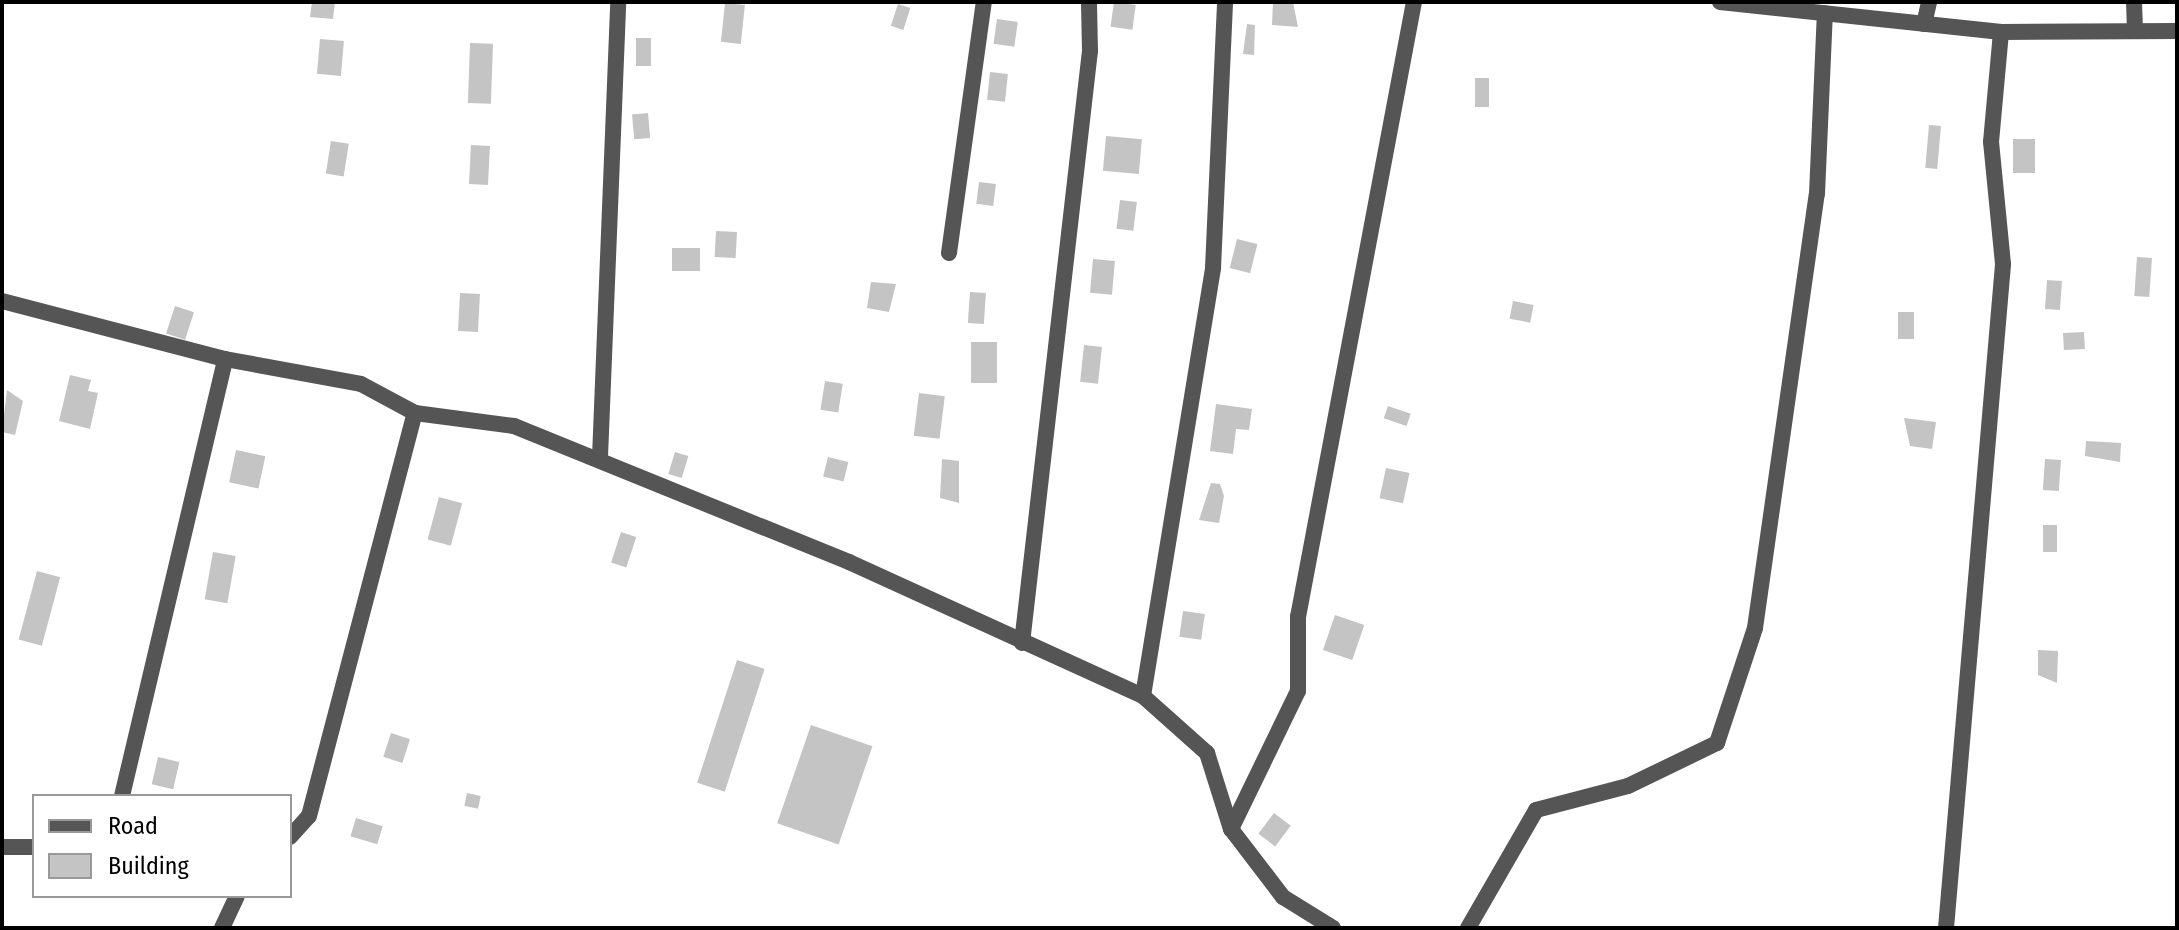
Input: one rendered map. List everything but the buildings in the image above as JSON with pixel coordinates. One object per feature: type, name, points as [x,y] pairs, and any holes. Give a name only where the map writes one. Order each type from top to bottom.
[{"type":"street","points":[[600,457],[618,2]]},
{"type":"street","points":[[949,253],[984,2]]},
{"type":"street","points":[[1022,643],[1090,51],[1089,2]]},
{"type":"street","points":[[1143,696],[1213,268],[1225,2]]},
{"type":"street","points":[[1231,829],[1298,691],[1298,617],[1414,2]]},
{"type":"street","points":[[1720,2],[2001,32],[2177,31]]},
{"type":"street","points":[[1924,24],[1929,2]]},
{"type":"street","points":[[2134,2],[2135,31]]},
{"type":"street","points":[[1468,928],[1536,810],[1628,786],[1717,743],[1755,628],[1817,194],[1825,13]]},
{"type":"street","points":[[1946,928],[2003,264],[1991,142],[2001,32]]},
{"type":"street","points":[[2,301],[225,359],[361,384],[415,413],[514,426],[600,457],[1143,696],[1207,753],[1231,829],[1283,897],[1333,928]]},
{"type":"street","points":[[122,794],[225,359]]},
{"type":"street","points":[[292,835],[309,816],[415,413]]},
{"type":"street","points":[[2,847],[32,847]]},
{"type":"street","points":[[222,928],[236,898]]}]
